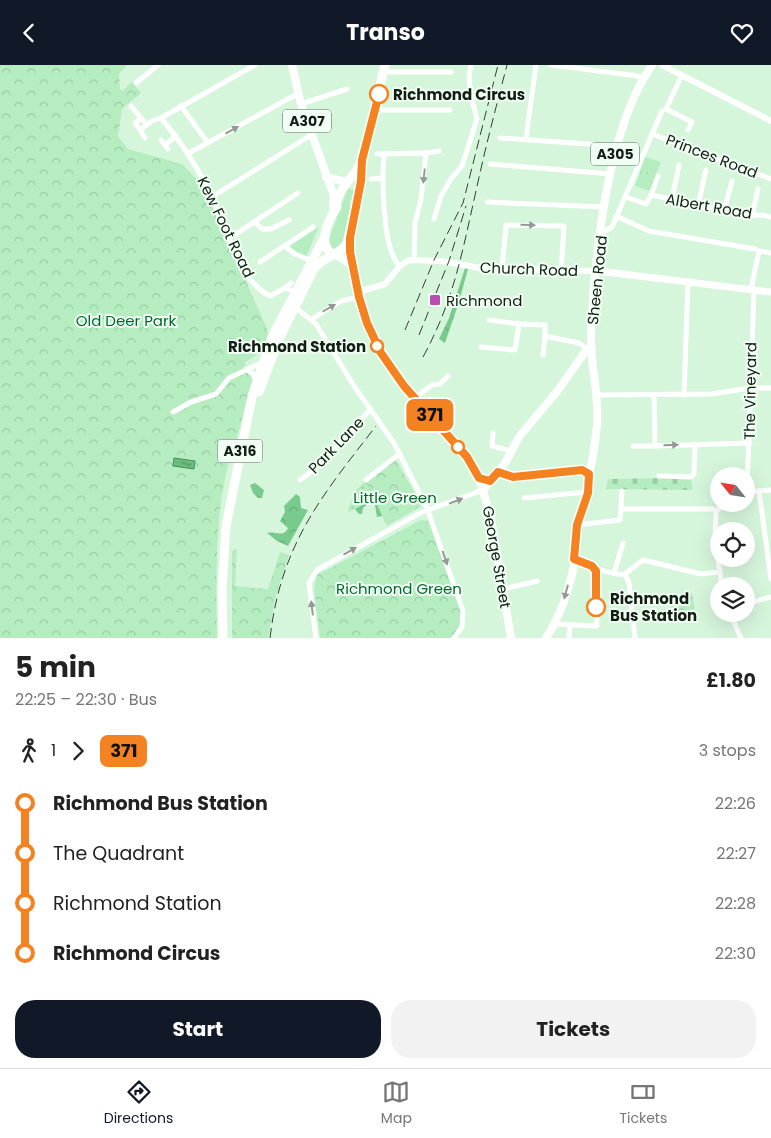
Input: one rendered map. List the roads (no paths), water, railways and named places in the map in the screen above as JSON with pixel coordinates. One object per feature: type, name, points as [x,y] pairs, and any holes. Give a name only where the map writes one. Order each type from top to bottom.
[{"type":"highway","name":"A316","points":[[223,638],[222,590],[226,525],[256,381],[293,287],[312,261],[323,240],[334,211],[338,193],[352,185],[362,160],[384,69]]},
{"type":"highway","name":"A316","points":[[250,413],[272,357],[317,265],[326,257],[344,248],[350,238],[352,185],[362,160]]},
{"type":"highway","points":[[323,240],[325,248],[334,254]]},
{"type":"main road","name":"A307","points":[[292,65],[301,104],[334,199],[328,225]]},
{"type":"main road","name":"Sheen Road","points":[[589,348],[601,233],[617,146],[643,78],[652,65]]},
{"type":"main road","points":[[326,177],[352,185]]},
{"type":"main road","name":"George Street","points":[[350,238],[350,252],[359,294],[374,340],[396,375],[467,457],[479,478],[491,518],[511,638]]},
{"type":"main road","points":[[334,254],[353,266]]},
{"type":"main road","name":"Church Road","points":[[597,271],[771,292]]},
{"type":"main road","points":[[483,490],[498,472],[519,437],[559,389],[589,348]]},
{"type":"main road","name":"A305","points":[[589,348],[598,395],[592,464],[589,474]]},
{"type":"main road","points":[[498,472],[513,477],[582,470],[589,474],[588,493],[577,525],[574,559],[562,607],[546,638]]},
{"type":"main road","points":[[479,478],[490,481]]},
{"type":"street","points":[[136,83],[158,65]]},
{"type":"street","points":[[140,130],[254,65]]},
{"type":"street","points":[[434,219],[441,196],[450,179],[462,166],[467,145],[477,119],[471,96],[469,76],[472,65]]},
{"type":"street","points":[[526,139],[536,65]]},
{"type":"street","points":[[551,65],[638,75],[643,78]]},
{"type":"street","points":[[662,65],[771,121]]},
{"type":"street","points":[[384,69],[451,72]]},
{"type":"street","points":[[682,75],[666,109],[692,122],[688,130]]},
{"type":"street","points":[[301,104],[347,89]]},
{"type":"street","points":[[189,153],[299,93]]},
{"type":"street","points":[[132,106],[147,125]]},
{"type":"street","points":[[182,107],[208,143]]},
{"type":"street","points":[[375,111],[450,110]]},
{"type":"street","points":[[601,233],[612,227],[662,111]]},
{"type":"street","points":[[141,118],[135,123],[145,138]]},
{"type":"street","name":"Kew Foot Road","points":[[162,118],[189,153],[212,197],[248,277],[258,289],[270,296],[285,288]]},
{"type":"street","name":"Princes Road","points":[[652,134],[771,179]]},
{"type":"street","points":[[212,197],[311,135]]},
{"type":"street","points":[[165,144],[176,136]]},
{"type":"street","points":[[500,138],[617,146]]},
{"type":"street","points":[[377,154],[439,151]]},
{"type":"street","points":[[414,260],[415,223],[421,199],[426,153]]},
{"type":"street","points":[[384,155],[382,178],[386,229],[393,259],[400,266]]},
{"type":"street","points":[[490,165],[611,174]]},
{"type":"street","points":[[672,199],[679,165]]},
{"type":"street","points":[[698,205],[706,170]]},
{"type":"street","points":[[651,195],[658,176]]},
{"type":"street","points":[[370,179],[382,178]]},
{"type":"street","points":[[724,211],[732,181]]},
{"type":"street","points":[[752,216],[758,189]]},
{"type":"street","points":[[230,239],[298,193]]},
{"type":"street","name":"Albert Road","points":[[625,197],[646,204],[651,195],[724,211],[771,217]]},
{"type":"street","points":[[487,203],[605,207]]},
{"type":"street","points":[[616,216],[649,231],[756,249]]},
{"type":"street","points":[[256,222],[262,229],[271,229],[288,220]]},
{"type":"street","points":[[502,269],[506,225],[564,226],[561,271]]},
{"type":"street","points":[[260,262],[313,227]]},
{"type":"street","points":[[285,246],[295,254],[312,261]]},
{"type":"street","name":"The Vineyard","points":[[749,467],[752,289],[759,251],[771,253]]},
{"type":"street","name":"Church Road","points":[[359,294],[385,284],[406,260],[453,262],[472,267],[502,269],[597,271]]},
{"type":"street","points":[[684,395],[688,282]]},
{"type":"street","points":[[285,288],[293,287]]},
{"type":"street","points":[[285,288],[293,287]]},
{"type":"street","points":[[312,319],[341,301],[359,294]]},
{"type":"street","points":[[295,307],[312,319],[378,420],[429,511],[463,611],[462,627],[454,638]]},
{"type":"street","points":[[489,321],[544,325],[545,336],[542,355]]},
{"type":"street","points":[[481,347],[515,350],[519,323]]},
{"type":"street","points":[[545,336],[579,343],[589,348]]},
{"type":"street","points":[[173,412],[191,402],[216,394],[229,378],[272,357]]},
{"type":"street","points":[[246,369],[253,374],[256,381]]},
{"type":"street","points":[[416,398],[432,385],[440,384],[448,376]]},
{"type":"street","points":[[598,395],[712,394],[750,388],[771,388]]},
{"type":"street","points":[[654,395],[655,446]]},
{"type":"street","name":"Park Lane","points":[[300,480],[315,469],[371,409]]},
{"type":"street","points":[[493,433],[492,446],[512,451]]},
{"type":"street","points":[[633,446],[750,443]]},
{"type":"street","points":[[659,476],[691,477],[694,474],[695,444]]},
{"type":"street","points":[[366,480],[398,455]]},
{"type":"street","points":[[316,638],[309,589],[311,578],[317,570],[420,513],[483,490]]},
{"type":"street","points":[[755,491],[771,490]]},
{"type":"street","points":[[577,525],[620,521],[622,491]]},
{"type":"street","points":[[759,491],[771,578]]},
{"type":"street","points":[[524,498],[588,493]]},
{"type":"street","points":[[622,509],[710,509]]},
{"type":"street","points":[[716,513],[715,540],[720,577]]},
{"type":"street","points":[[614,573],[623,543]]},
{"type":"street","points":[[574,559],[595,568],[625,574],[643,559],[701,574],[719,572]]},
{"type":"street","points":[[555,623],[595,628],[595,568]]},
{"type":"street","points":[[625,574],[630,583],[635,638]]},
{"type":"street","points":[[503,589],[537,581]]},
{"type":"street","points":[[755,601],[771,597]]},
{"type":"street","points":[[734,622],[741,638]]},
{"type":"street","points":[[570,625],[570,638]]},
{"type":"water","points":[[174,458],[195,461],[194,469],[173,466]]},
{"type":"railway","points":[[405,330],[434,260],[463,203],[498,65]]},
{"type":"railway","points":[[423,357],[434,336],[456,276],[507,65]]},
{"type":"railway","points":[[419,335],[449,261],[466,206]]},
{"type":"railway","points":[[270,638],[275,605],[283,575],[306,523],[321,499],[376,426]]},
{"type":"place","name":"Richmond Circus","points":[[379,94]]},
{"type":"place","name":"Richmond","points":[[435,300]]},
{"type":"place","name":"Richmond Station","points":[[377,346]]},
{"type":"place","name":"Richmond Bus Station","points":[[596,607]]},
{"type":"park label","name":"Old Deer Park","points":[[126,320]]},
{"type":"park label","name":"Little Green","points":[[395,497]]},
{"type":"park label","name":"Richmond Green","points":[[399,588]]}]
